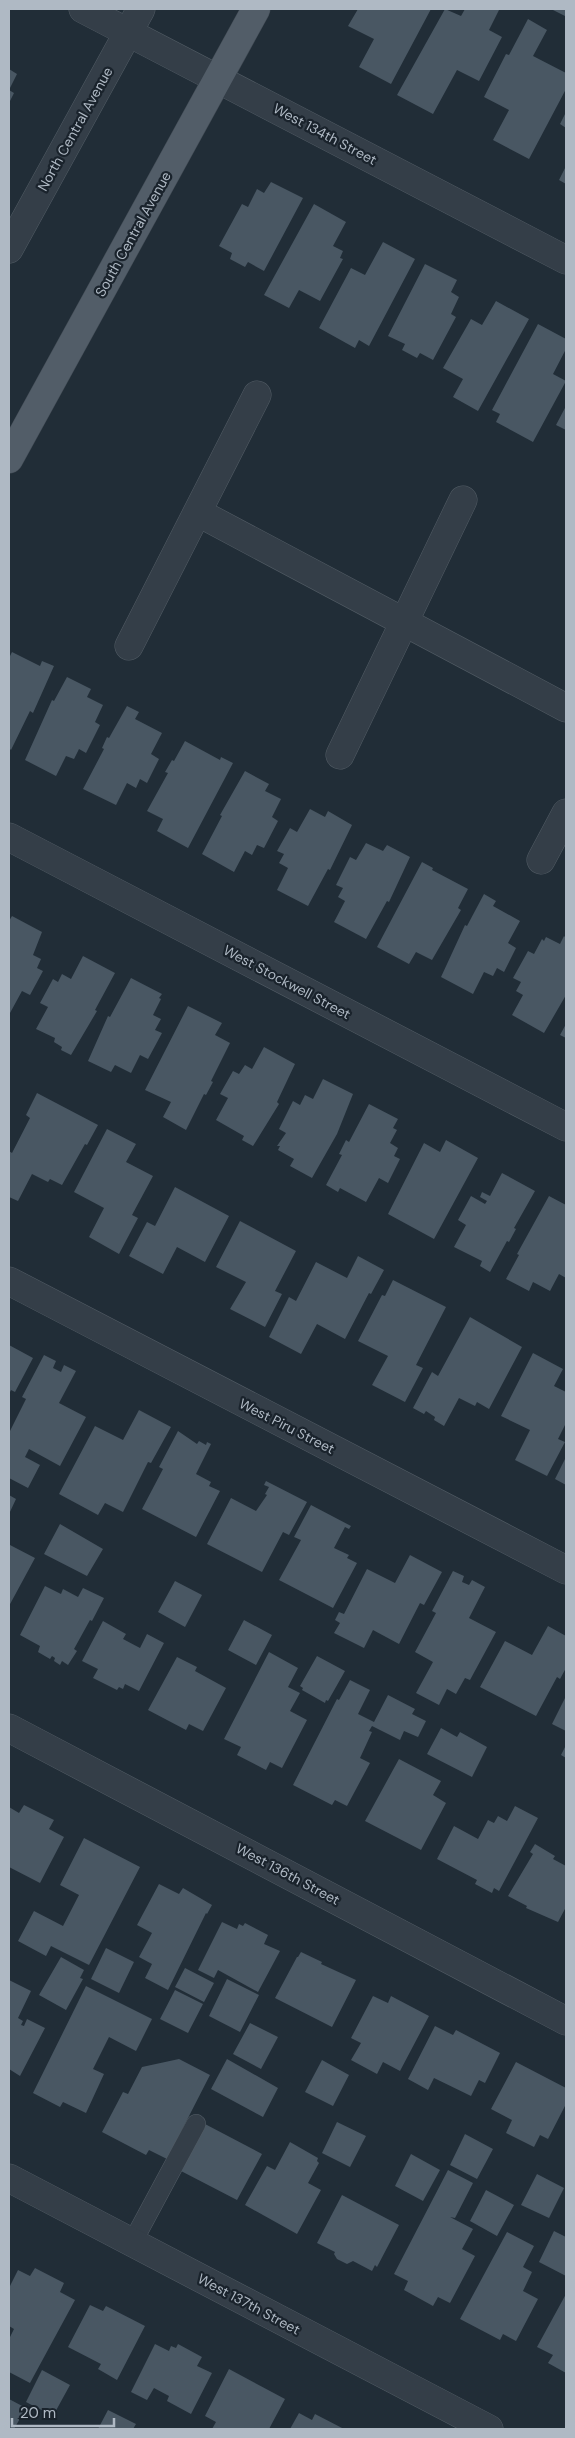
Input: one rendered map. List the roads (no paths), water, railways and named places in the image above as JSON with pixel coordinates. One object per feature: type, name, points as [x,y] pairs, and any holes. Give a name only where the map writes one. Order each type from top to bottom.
[{"type":"main road","name":"South Central Avenue","points":[[9,459],[256,9]]},
{"type":"street","name":"West 134th Street","points":[[83,9],[135,20],[219,78],[566,260]]},
{"type":"street","name":"North Central Avenue","points":[[9,249],[135,20]]},
{"type":"street","points":[[129,646],[199,513],[257,395]]},
{"type":"street","points":[[340,754],[463,500]]},
{"type":"street","points":[[199,513],[566,708]]},
{"type":"street","points":[[541,860],[566,812]]},
{"type":"street","name":"West Stockwell Street","points":[[9,837],[566,1127]]},
{"type":"street","name":"West Piru Street","points":[[9,1281],[566,1570]]},
{"type":"street","name":"West 136th Street","points":[[9,1728],[566,2021]]},
{"type":"street","name":"West 137th Street","points":[[9,2178],[489,2429]]},
{"type":"lane","points":[[132,2243],[196,2124]]}]
